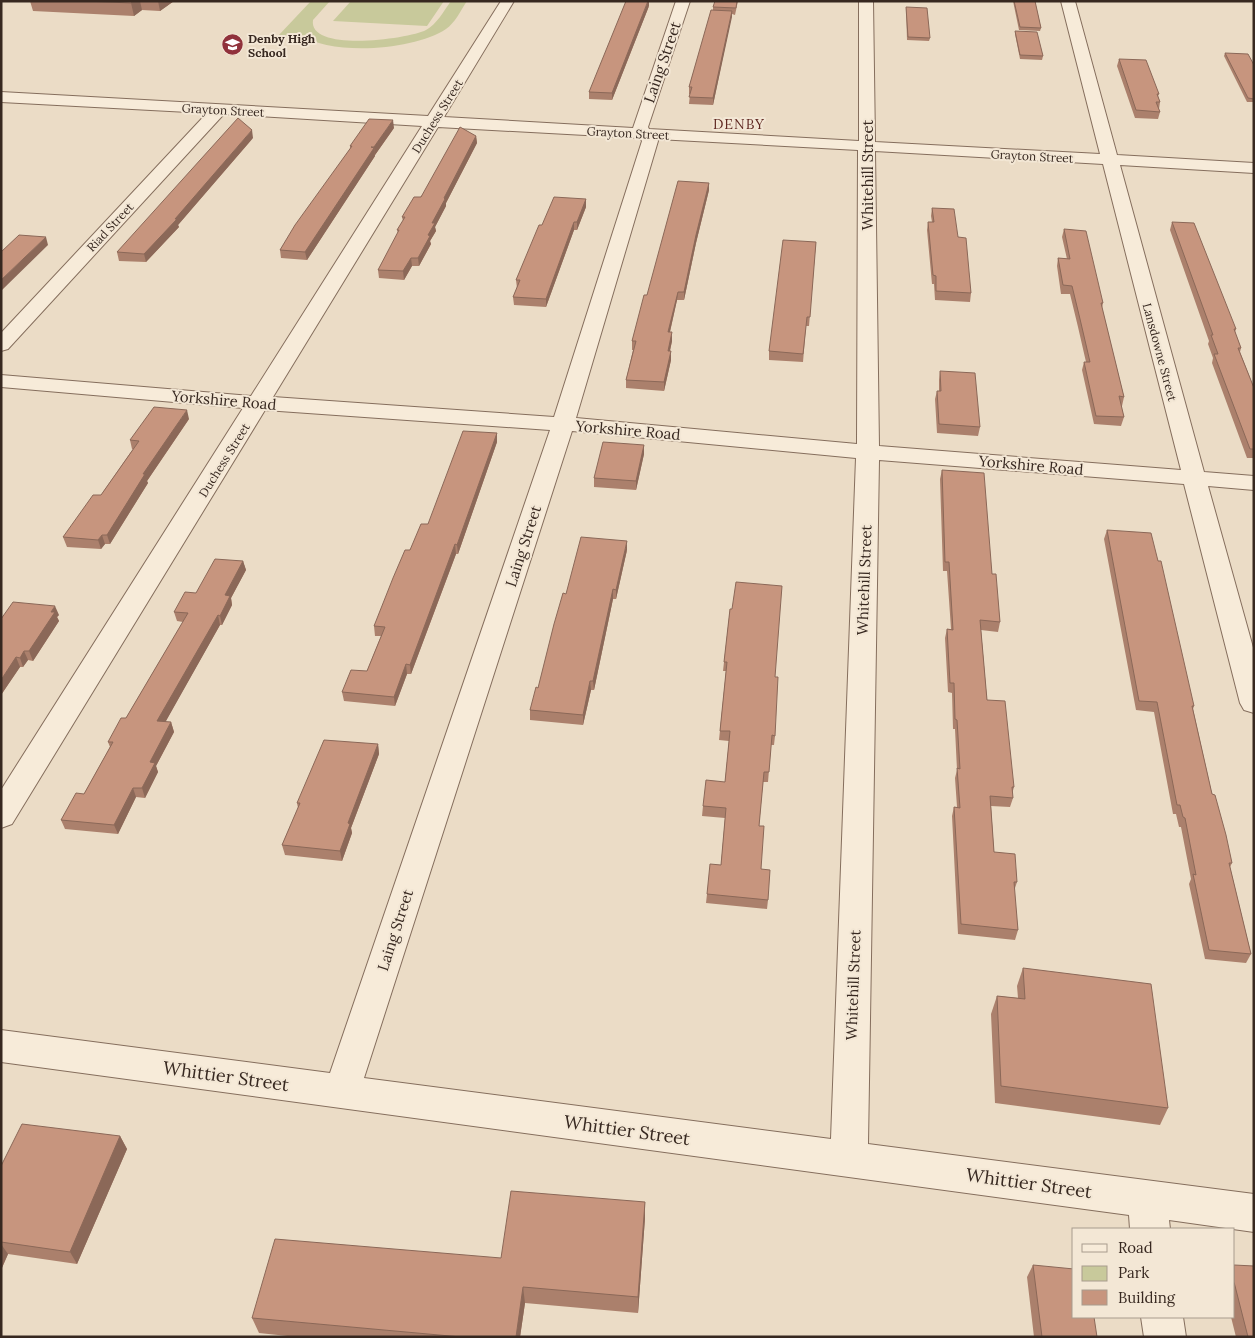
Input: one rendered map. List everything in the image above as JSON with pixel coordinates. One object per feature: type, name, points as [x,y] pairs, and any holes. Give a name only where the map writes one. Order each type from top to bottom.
[{"type":"street","name":"Duchess Street","points":[[1,816],[508,1]]},
{"type":"street","name":"Laing Street","points":[[342,1091],[563,424],[650,141],[640,127],[683,1]]},
{"type":"street","name":"Whitehill Street","points":[[849,1159],[868,452],[866,1]]},
{"type":"street","name":"Lansdowne Street","points":[[1068,1],[1254,703]]},
{"type":"street","name":"Grayton Street","points":[[5,100],[220,109],[1254,168]]},
{"type":"street","name":"Riad Street","points":[[1,345],[220,109]]},
{"type":"street","name":"Yorkshire Road","points":[[1,381],[259,403],[563,424],[868,452],[1254,482]]},
{"type":"street","name":"Whittier Street","points":[[1,1046],[849,1159],[1148,1214],[1254,1213]]},
{"type":"street","points":[[1162,1318],[1165,1337]]},
{"type":"green space","points":[[311,1],[330,1],[313,20],[316,30],[326,37],[361,41],[416,34],[426,30],[437,21],[451,1],[467,1],[455,20],[446,29],[414,42],[394,46],[352,48],[332,46],[314,41],[300,34],[297,37],[278,36]]},
{"type":"green space","points":[[351,1],[444,1],[427,26],[333,21]]},
{"type":"building","points":[[85,1],[133,1],[131,3]]},
{"type":"building","points":[[626,1],[648,1],[612,93],[589,92]]},
{"type":"building","points":[[715,1],[737,1],[736,8],[713,7]]},
{"type":"building","points":[[1014,1],[1035,1],[1041,28],[1020,27]]},
{"type":"building","points":[[906,7],[927,8],[930,38],[908,37]]},
{"type":"building","points":[[711,10],[732,11],[713,98],[689,97],[692,87],[689,87]]},
{"type":"building","points":[[1015,31],[1037,32],[1043,56],[1020,55]]},
{"type":"building","points":[[1225,53],[1248,54],[1254,65],[1254,99],[1248,98]]},
{"type":"building","points":[[1119,59],[1146,60],[1159,94],[1157,94],[1160,102],[1156,102],[1160,112],[1136,110]]},
{"type":"building","points":[[238,118],[252,130],[175,219],[177,219],[144,254],[117,252]]},
{"type":"building","points":[[369,119],[393,120],[374,147],[371,147],[374,148],[305,252],[280,250],[295,225],[352,146],[350,146]]},
{"type":"building","points":[[460,127],[476,136],[432,223],[435,223],[418,258],[411,258],[403,271],[378,270],[405,217],[402,217],[414,197],[421,197]]},
{"type":"building","points":[[678,181],[709,183],[684,292],[678,292],[668,332],[672,332],[668,351],[671,351],[664,382],[626,380],[636,341],[632,341],[644,295],[647,295]]},
{"type":"building","points":[[554,197],[586,199],[577,222],[574,222],[546,299],[513,297],[520,280],[516,280],[539,225],[542,225]]},
{"type":"building","points":[[932,208],[954,209],[958,237],[966,238],[971,293],[936,291],[936,276],[933,275],[928,222],[934,222]]},
{"type":"building","points":[[1172,222],[1194,223],[1236,329],[1234,329],[1241,348],[1238,348],[1254,388],[1254,449],[1250,449],[1214,354],[1218,354],[1211,335],[1213,335]]},
{"type":"building","points":[[1064,229],[1086,231],[1124,397],[1119,396],[1124,417],[1096,416],[1084,362],[1090,362],[1080,319],[1072,286],[1063,285],[1058,258],[1070,259]]},
{"type":"building","points":[[19,235],[46,237],[1,280],[1,252]]},
{"type":"building","points":[[783,240],[816,242],[810,317],[807,317],[803,354],[769,351]]},
{"type":"building","points":[[940,371],[975,373],[980,427],[939,424],[937,391],[941,391]]},
{"type":"building","points":[[154,407],[187,410],[143,474],[145,474],[107,535],[102,535],[98,540],[63,537],[93,495],[101,495],[139,441],[130,440]]},
{"type":"building","points":[[463,431],[497,433],[457,545],[455,544],[410,665],[406,664],[394,697],[342,692],[351,670],[367,671],[385,627],[374,626],[393,578],[405,550],[410,550],[421,524],[428,524]]},
{"type":"building","points":[[603,442],[644,445],[636,481],[594,478]]},
{"type":"building","points":[[942,470],[984,473],[992,574],[996,574],[1000,622],[980,620],[987,700],[1005,701],[1014,787],[1012,787],[1013,798],[990,796],[994,852],[1015,854],[1017,882],[1014,882],[1018,930],[961,924],[954,807],[960,808],[957,768],[960,769],[957,720],[955,719],[954,683],[950,683],[947,629],[953,630],[949,562],[945,562]]},
{"type":"building","points":[[1107,530],[1151,533],[1158,561],[1161,561],[1212,794],[1215,795],[1226,835],[1232,863],[1229,863],[1251,954],[1209,950],[1193,874],[1196,875],[1185,818],[1183,817],[1180,805],[1177,805],[1157,702],[1139,701]]},
{"type":"building","points":[[581,537],[627,541],[616,590],[613,589],[593,681],[590,681],[583,715],[530,710],[536,687],[538,688],[563,593],[566,594]]},
{"type":"building","points":[[215,559],[243,561],[225,595],[230,596],[220,616],[218,615],[157,721],[171,722],[150,762],[155,763],[142,788],[133,788],[114,825],[61,820],[76,793],[84,794],[113,742],[108,742],[121,718],[126,718],[188,613],[174,612],[185,592],[196,593]]},
{"type":"building","points":[[736,582],[782,586],[775,677],[778,677],[775,736],[772,735],[769,772],[764,772],[759,826],[764,826],[761,869],[770,870],[768,900],[707,894],[710,864],[721,865],[726,808],[703,806],[706,780],[725,782],[730,731],[720,731],[727,662],[724,662],[730,609],[732,609]]},
{"type":"building","points":[[13,602],[55,606],[51,612],[55,612],[29,651],[24,651],[20,658],[16,657],[1,680],[1,619]]},
{"type":"building","points":[[324,740],[378,744],[348,823],[350,824],[340,851],[282,845],[300,803],[297,803]]},
{"type":"building","points":[[1023,968],[1151,984],[1168,1108],[1001,1086],[997,996],[1025,999]]},
{"type":"building","points":[[22,1124],[120,1136],[70,1252],[1,1242],[1,1166]]},
{"type":"building","points":[[511,1191],[645,1202],[638,1297],[523,1287],[516,1337],[461,1337],[252,1318],[275,1239],[501,1258]]},
{"type":"building","points":[[1033,1265],[1072,1269],[1072,1318],[1094,1318],[1097,1337],[1042,1337]]},
{"type":"building","points":[[1235,1265],[1254,1266],[1254,1337],[1248,1337],[1235,1286]]},
{"type":"place","name":"Denby High School","points":[[232,45]]},
{"type":"district","name":"DENBY","points":[[739,124]]}]
